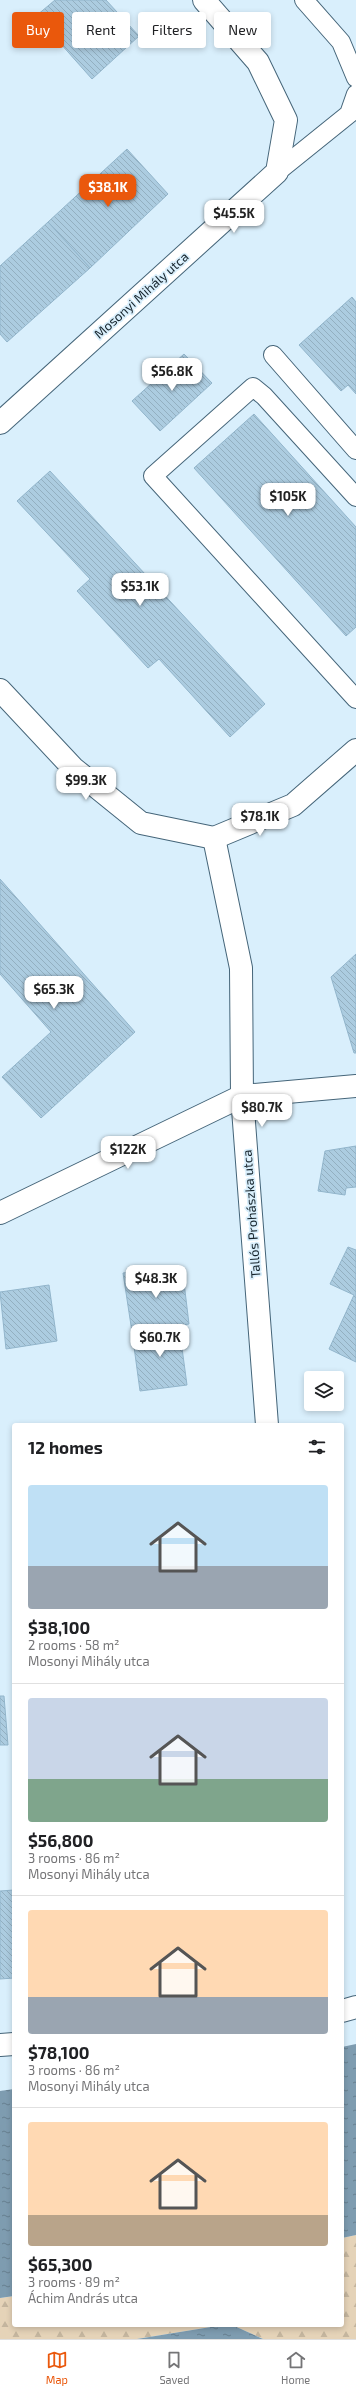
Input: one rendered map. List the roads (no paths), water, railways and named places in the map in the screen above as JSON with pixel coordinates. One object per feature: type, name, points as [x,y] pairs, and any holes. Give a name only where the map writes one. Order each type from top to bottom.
[{"type":"street","points":[[204,0],[258,62],[286,120],[278,172]]},
{"type":"street","name":"Mosonyi Mihály utca","points":[[0,424],[278,172]]},
{"type":"street","points":[[0,690],[72,768],[141,823],[214,838],[293,805],[356,750]]},
{"type":"street","name":"Tallós Prohászka utca","points":[[214,838],[241,968],[242,1096],[267,1423]]},
{"type":"street","points":[[0,1213],[242,1096],[356,1086]]},
{"type":"street","points":[[344,2010],[356,2007]]},
{"type":"street","points":[[0,2045],[12,2044]]},
{"type":"lane","points":[[304,0],[341,42],[356,78]]},
{"type":"lane","points":[[278,172],[352,118],[356,94]]},
{"type":"lane","points":[[273,355],[356,450]]},
{"type":"lane","points":[[356,497],[264,396],[253,387],[153,476],[356,699]]},
{"type":"water","points":[[356,2044],[356,2235],[344,2238],[344,2047]]},
{"type":"water","points":[[12,2089],[12,2296],[0,2298],[0,2091]]},
{"type":"water","points":[[211,2327],[236,2327],[263,2339],[137,2339]]}]
